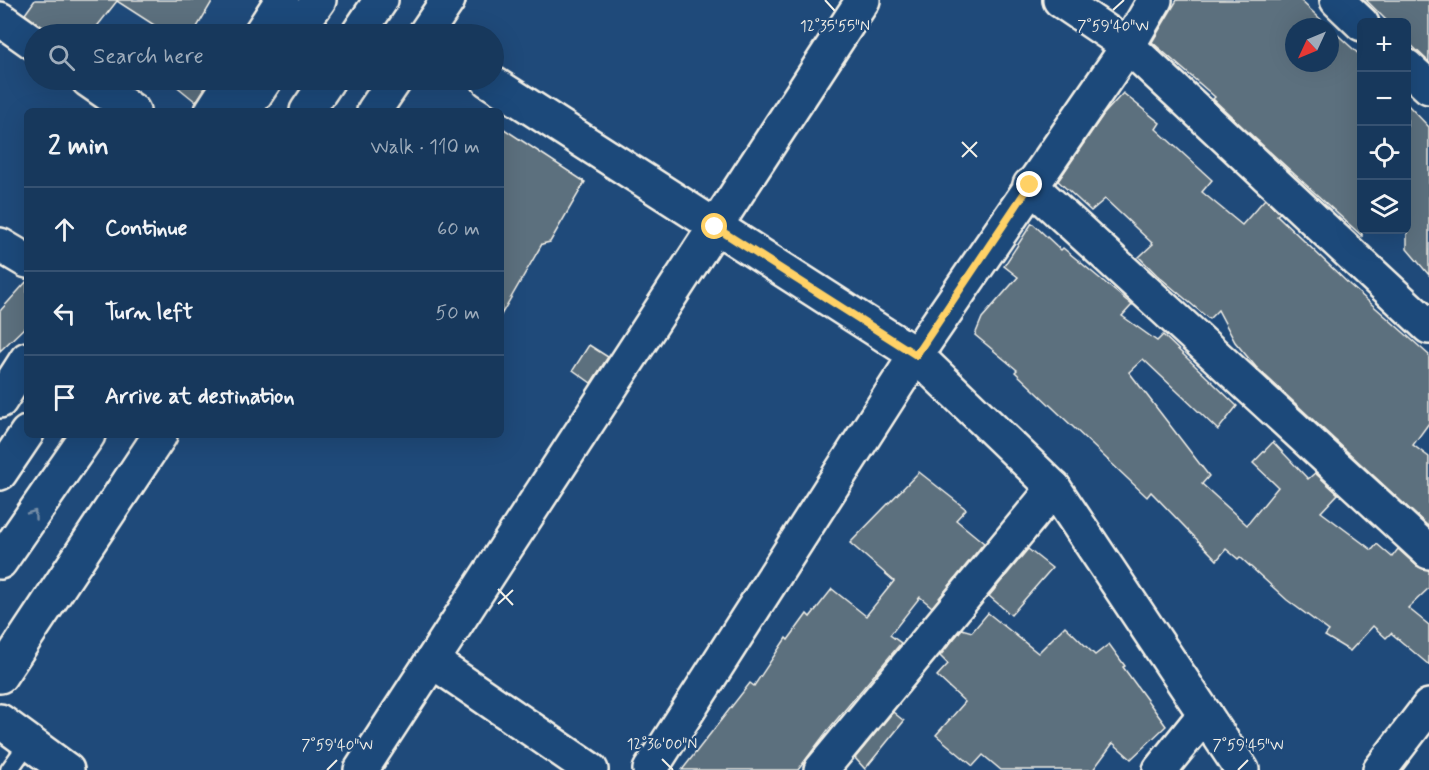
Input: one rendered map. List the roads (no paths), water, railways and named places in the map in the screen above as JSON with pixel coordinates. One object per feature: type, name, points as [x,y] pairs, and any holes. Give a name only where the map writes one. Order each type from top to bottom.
[{"type":"main road","points":[[267,24],[282,0]]},
{"type":"main road","points":[[302,24],[319,0]]},
{"type":"main road","points":[[365,24],[381,0]]},
{"type":"main road","points":[[432,24],[448,0]]},
{"type":"main road","points":[[362,770],[863,0]]},
{"type":"main road","points":[[1060,0],[1128,45],[1429,327]]},
{"type":"main road","points":[[650,770],[916,355],[1030,185],[1128,45],[1155,0]]},
{"type":"main road","points":[[1336,0],[1357,19]]},
{"type":"main road","points":[[0,19],[24,36]]},
{"type":"main road","points":[[1411,70],[1429,87]]},
{"type":"main road","points":[[103,90],[129,108]]},
{"type":"main road","points":[[214,108],[226,90]]},
{"type":"main road","points":[[246,108],[258,90]]},
{"type":"main road","points":[[309,108],[321,90]]},
{"type":"main road","points":[[376,108],[388,90]]},
{"type":"main road","points":[[503,90],[916,355],[1054,488],[1242,770]]},
{"type":"main road","points":[[1030,185],[1429,552]]},
{"type":"main road","points":[[0,245],[24,259]]},
{"type":"main road","points":[[0,400],[24,364]]},
{"type":"main road","points":[[0,473],[24,437]]},
{"type":"main road","points":[[0,562],[86,438]]},
{"type":"main road","points":[[0,676],[158,438]]},
{"type":"main road","points":[[821,770],[1054,488]]},
{"type":"main road","points":[[432,661],[591,770]]},
{"type":"main road","points":[[1380,770],[1429,706]]},
{"type":"main road","points":[[1160,770],[1205,714]]},
{"type":"main road","points":[[0,721],[67,770]]},
{"type":"lane","points":[[9,770],[29,742]]}]
